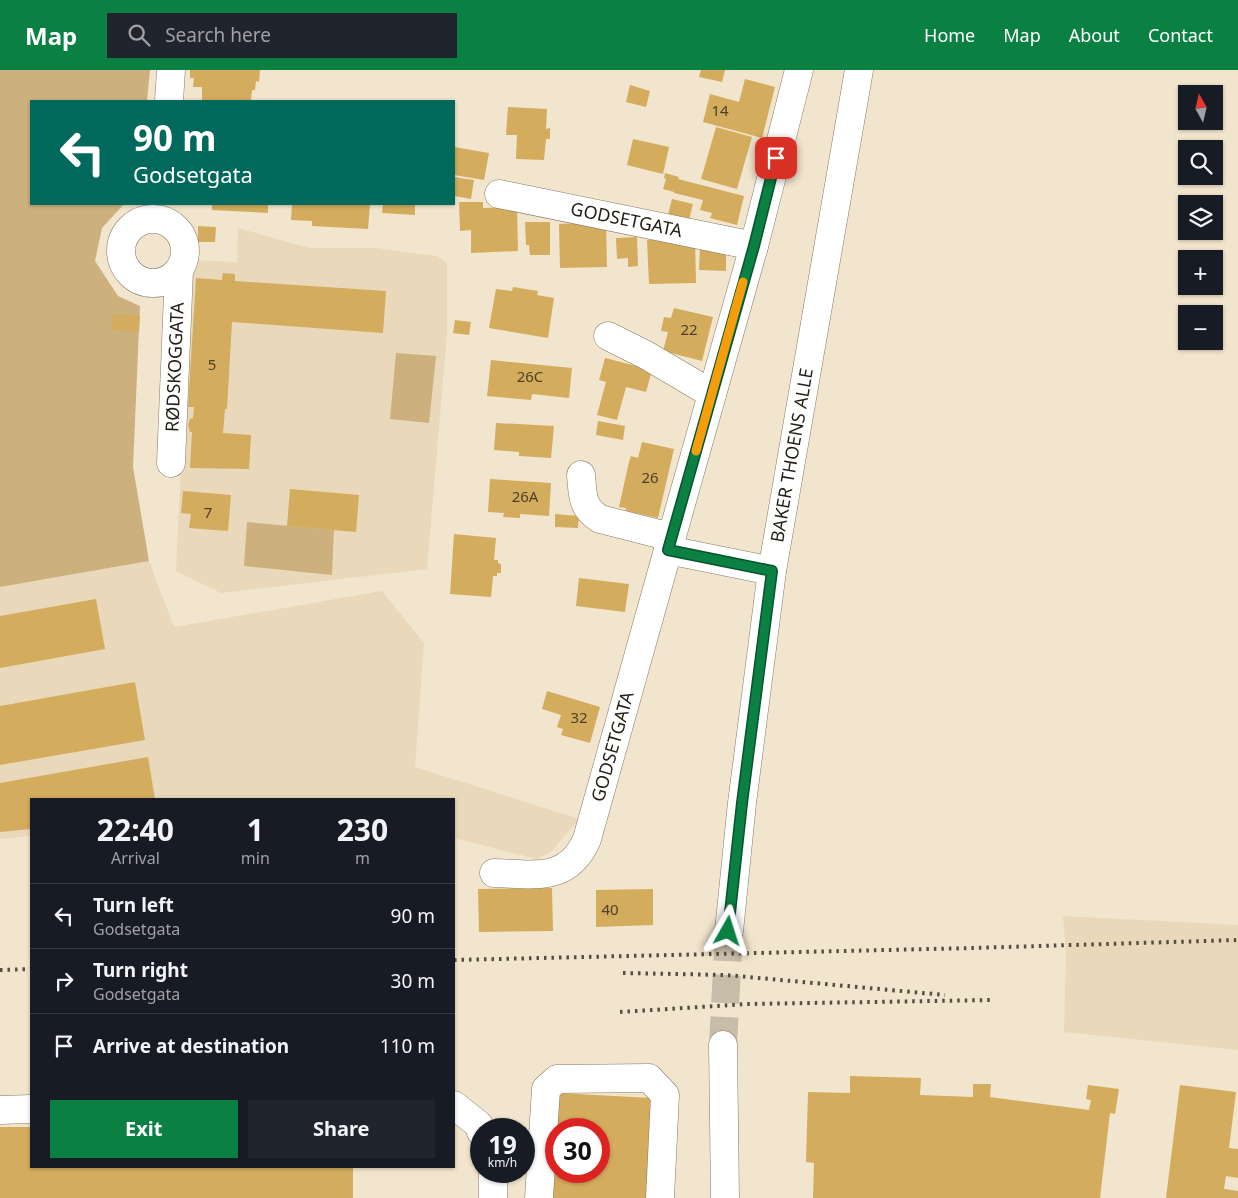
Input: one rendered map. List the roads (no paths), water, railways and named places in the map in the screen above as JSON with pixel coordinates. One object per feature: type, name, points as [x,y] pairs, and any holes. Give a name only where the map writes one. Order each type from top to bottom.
[{"type":"street","points":[[169,100],[171,70]]},
{"type":"street","name":"GODSETGATA","points":[[494,873],[532,874],[556,872],[568,867],[577,859],[588,839],[754,246],[799,70]]},
{"type":"street","name":"BAKER THOENS ALLE","points":[[728,931],[742,803],[772,571],[859,70]]},
{"type":"street","name":"GODSETGATA","points":[[499,194],[754,246]]},
{"type":"street","points":[[160,211],[180,232],[186,251],[184,262],[172,277],[164,282],[143,282],[130,273],[122,259],[121,248],[124,237],[130,228],[160,211]]},
{"type":"street","name":"RØDSKOGGATA","points":[[171,463],[179,270]]},
{"type":"street","points":[[608,336],[646,355],[712,394]]},
{"type":"street","points":[[581,475],[583,502],[592,514],[600,519],[670,543],[772,571]]},
{"type":"street","points":[[723,1045],[725,1198]]},
{"type":"street","points":[[539,1198],[546,1089],[557,1079],[649,1078],[665,1095],[660,1198]]},
{"type":"street","points":[[455,1106],[470,1118]]},
{"type":"street","points":[[0,1110],[30,1109]]},
{"type":"street","points":[[493,1183],[493,1198]]},
{"type":"tunnel","points":[[723,1045],[729,931]]},
{"type":"railway","points":[[455,960],[1238,940]]},
{"type":"railway","points":[[0,970],[30,969]]},
{"type":"railway","points":[[623,973],[726,975],[945,995]]},
{"type":"railway","points":[[620,1012],[748,1004],[992,1000]]}]
